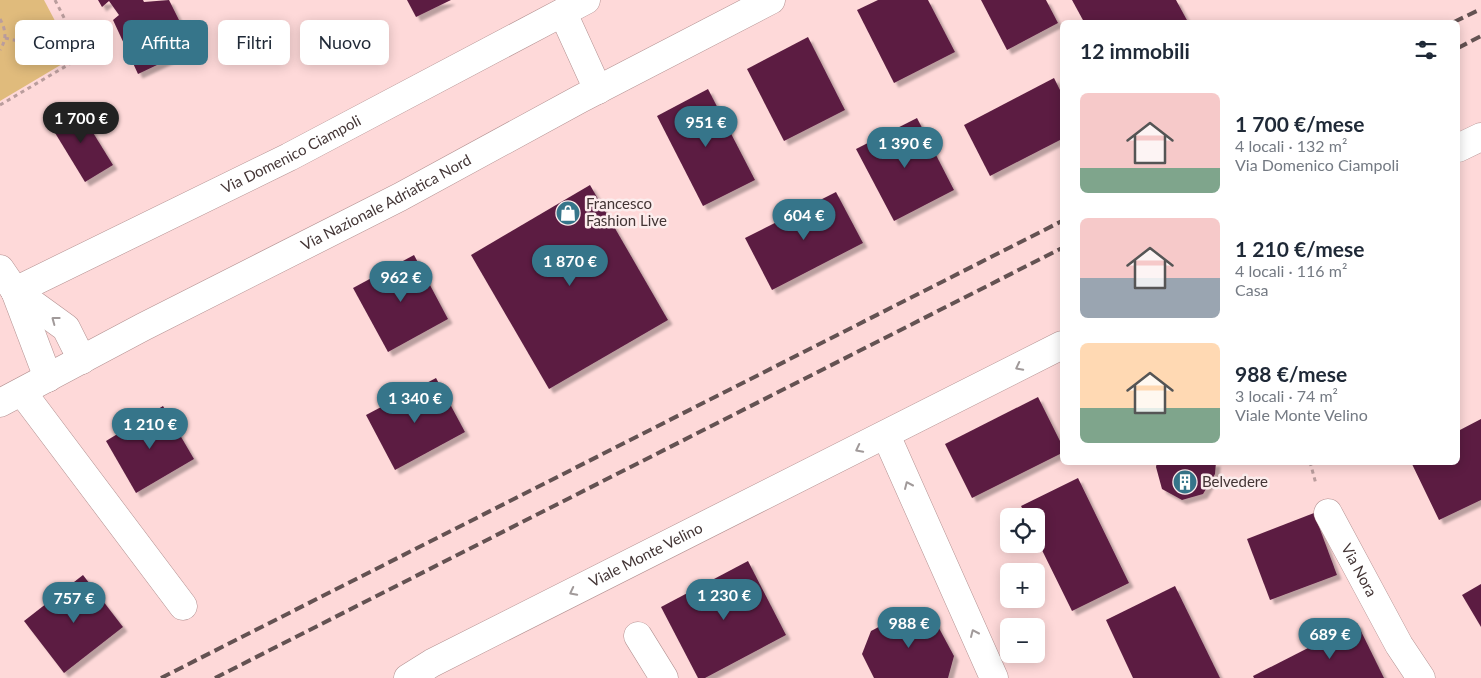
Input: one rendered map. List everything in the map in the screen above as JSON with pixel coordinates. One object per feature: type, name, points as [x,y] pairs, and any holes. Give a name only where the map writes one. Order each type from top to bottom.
[{"type":"street","name":"Via Nazionale Adriatica Nord","points":[[11,398],[400,197],[770,0]]},
{"type":"street","name":"Via Domenico Ciampoli","points":[[15,291],[297,153],[575,6],[598,90]]},
{"type":"street","points":[[1460,147],[1481,137]]},
{"type":"street","points":[[0,269],[15,291],[48,378]]},
{"type":"street","points":[[15,291],[66,328],[82,360]]},
{"type":"street","name":"Viale Monte Velino","points":[[408,678],[441,658],[886,436],[1060,346]]},
{"type":"street","points":[[11,398],[184,606]]},
{"type":"street","points":[[886,436],[994,678]]},
{"type":"street","name":"Via Nora","points":[[1328,513],[1399,645],[1420,678]]},
{"type":"street","points":[[638,636],[664,678]]},
{"type":"path","points":[[55,0],[65,20]]},
{"type":"path","points":[[0,19],[6,38],[0,50]]},
{"type":"path","points":[[6,38],[15,40]]},
{"type":"path","points":[[0,105],[68,65]]},
{"type":"shaded area","points":[[0,0],[44,0],[55,20],[15,20],[15,65],[61,65],[0,101]]},
{"type":"building","points":[[98,0],[143,0],[144,2],[169,0],[179,20],[123,20],[123,42],[113,20],[119,15],[109,1],[102,7]]},
{"type":"building","points":[[407,0],[451,0],[416,17]]},
{"type":"building","points":[[878,0],[928,0],[955,52],[894,83],[857,10]]},
{"type":"building","points":[[981,0],[1046,0],[1058,23],[1007,50]]},
{"type":"building","points":[[1072,0],[1176,0],[1187,20],[1083,20]]},
{"type":"building","points":[[808,37],[845,110],[784,141],[747,69]]},
{"type":"building","points":[[134,65],[157,65],[138,74]]},
{"type":"building","points":[[1054,78],[1060,90],[1060,140],[990,176],[964,125]]},
{"type":"building","points":[[708,89],[755,180],[703,206],[657,116]]},
{"type":"building","points":[[76,105],[113,165],[85,182],[49,123]]},
{"type":"building","points":[[917,118],[954,190],[894,221],[856,149]]},
{"type":"building","points":[[590,185],[668,320],[549,389],[471,255]]},
{"type":"building","points":[[836,192],[863,243],[772,290],[745,238]]},
{"type":"building","points":[[414,255],[448,319],[388,352],[353,288]]},
{"type":"building","points":[[436,378],[465,432],[395,470],[366,415]]},
{"type":"building","points":[[1038,397],[1060,441],[1060,454],[972,498],[945,444]]},
{"type":"building","points":[[163,406],[194,459],[136,493],[106,441]]},
{"type":"building","points":[[1481,419],[1481,500],[1439,520],[1412,465],[1460,465],[1460,430]]},
{"type":"building","name":"Belvedere","points":[[1156,465],[1216,465],[1215,474],[1203,494],[1182,500],[1162,489]]},
{"type":"building","points":[[1078,478],[1129,583],[1072,611],[1043,553],[1045,553],[1045,508],[1022,508],[1021,506]]},
{"type":"building","points":[[1314,513],[1337,575],[1270,600],[1247,539]]},
{"type":"building","points":[[748,561],[786,635],[705,678],[698,678],[661,607]]},
{"type":"building","points":[[83,575],[123,627],[64,673],[24,621]]},
{"type":"building","points":[[1481,584],[1481,627],[1462,595]]},
{"type":"building","points":[[1175,586],[1220,678],[1133,678],[1106,620]]},
{"type":"building","points":[[907,612],[933,617],[954,656],[948,678],[874,678],[862,654],[871,631]]},
{"type":"building","points":[[1357,623],[1384,678],[1254,678],[1253,676]]},
{"type":"railway","points":[[1458,20],[1481,9]]},
{"type":"railway","points":[[1460,47],[1481,36]]},
{"type":"railway","points":[[161,678],[1060,222]]},
{"type":"railway","points":[[215,678],[1060,249]]},
{"type":"place","name":"Francesco Fashion Live","points":[[568,213]]},
{"type":"place","name":"Belvedere","points":[[1185,482]]}]
